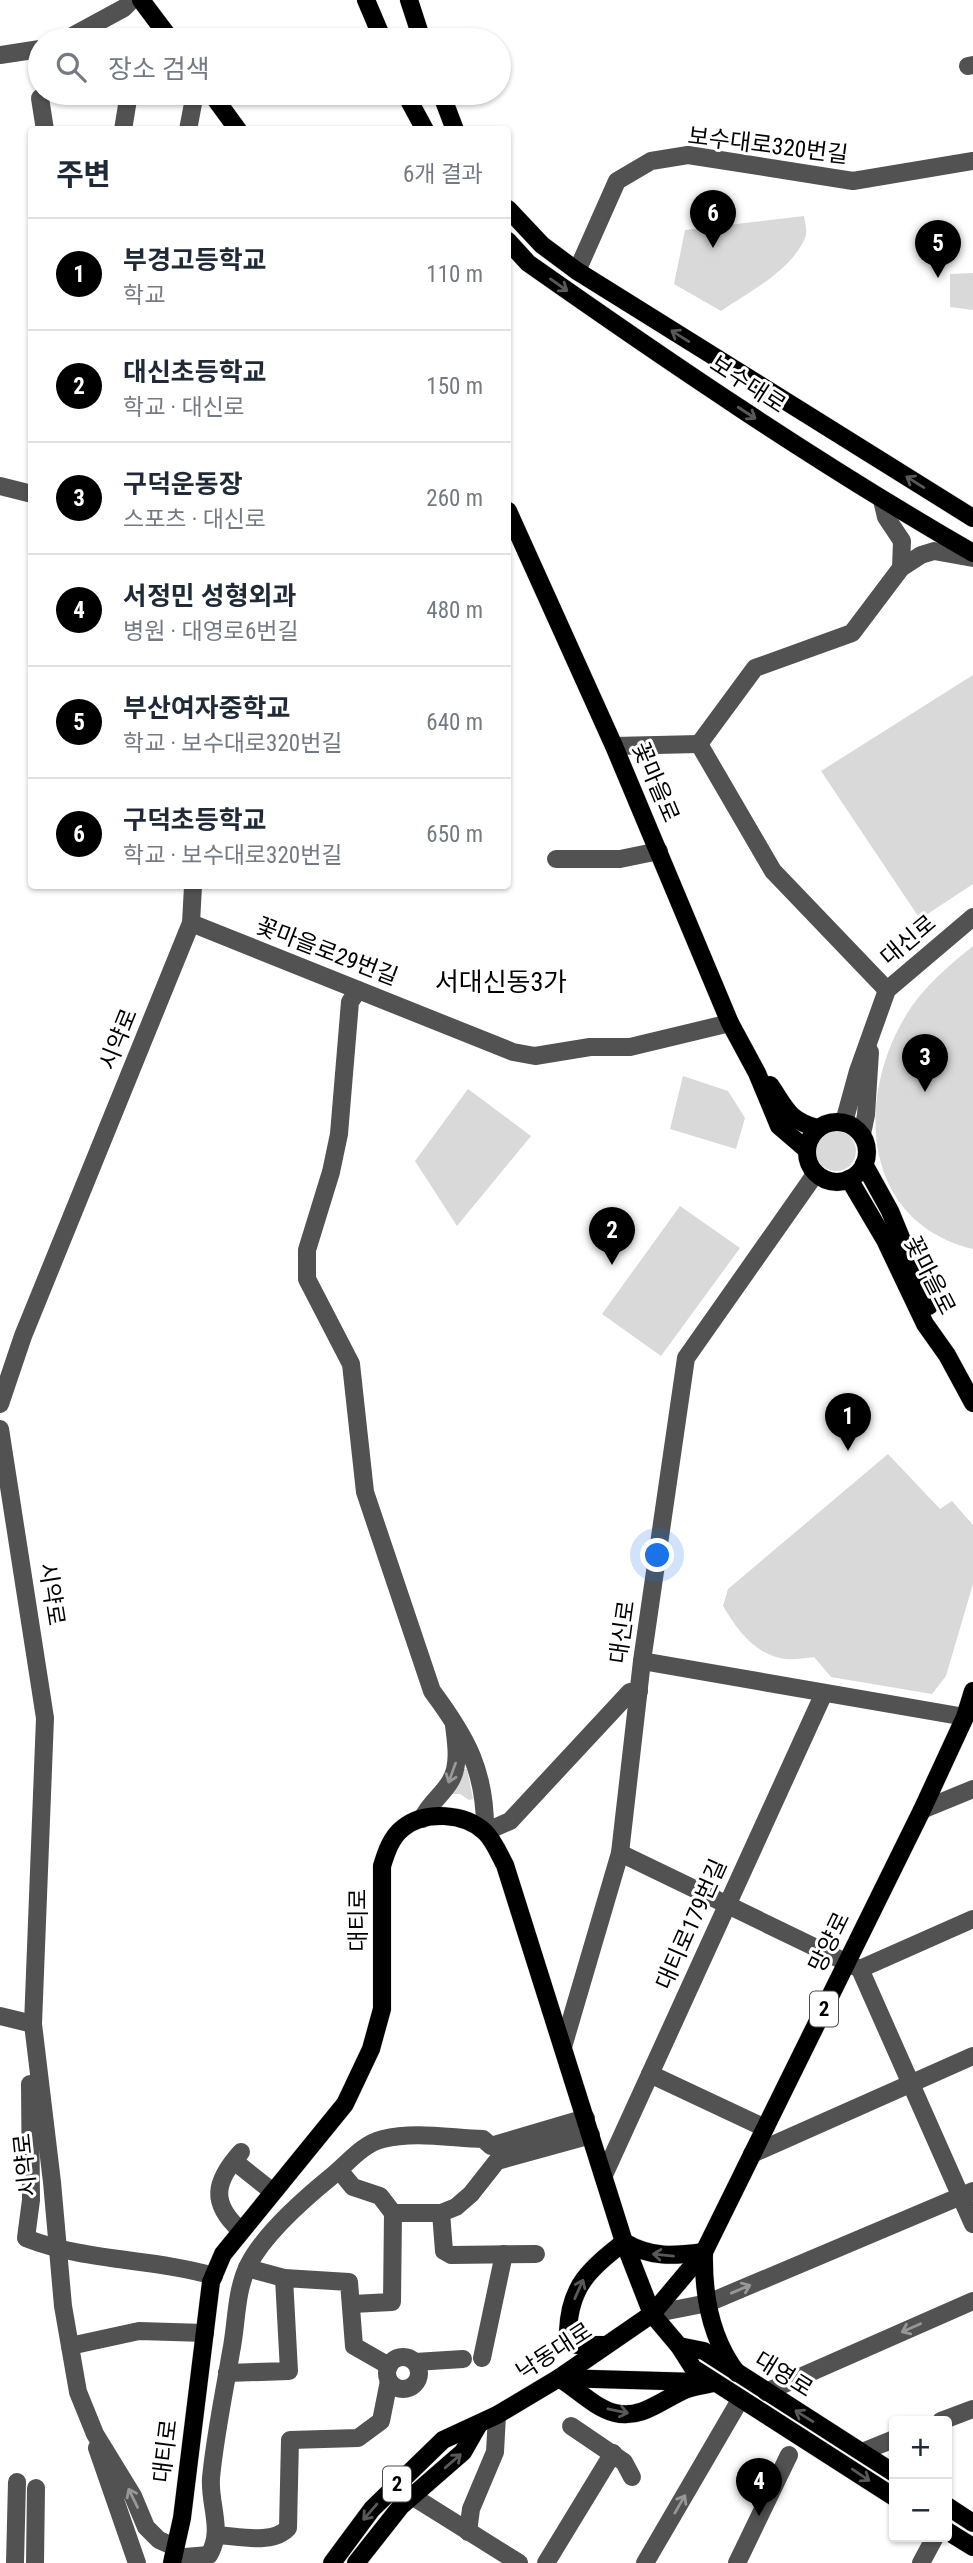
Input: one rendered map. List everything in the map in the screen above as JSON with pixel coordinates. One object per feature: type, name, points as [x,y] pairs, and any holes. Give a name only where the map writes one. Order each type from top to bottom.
[{"type":"main road","points":[[141,0],[162,28]]},
{"type":"main road","points":[[366,0],[378,28]]},
{"type":"main road","points":[[409,0],[418,28]]},
{"type":"main road","points":[[208,105],[232,126]]},
{"type":"main road","points":[[411,105],[423,126]]},
{"type":"main road","points":[[445,105],[453,126]]},
{"type":"main road","name":"보수대로","points":[[511,212],[541,245],[577,271],[973,518]]},
{"type":"main road","name":"보수대로","points":[[511,244],[528,263],[704,386],[882,500],[973,553]]},
{"type":"main road","name":"꽃마을로","points":[[511,518],[614,746],[730,1023],[757,1073],[779,1126],[807,1150],[807,1158],[816,1173]]},
{"type":"main road","name":"꽃마을로","points":[[757,1073],[771,1086],[789,1115],[802,1124],[817,1128]]},
{"type":"main road","points":[[807,1150],[817,1128],[826,1124],[844,1122],[862,1134]]},
{"type":"main road","name":"꽃마을로","points":[[862,1134],[867,1154],[864,1164],[890,1211],[947,1355],[973,1404]]},
{"type":"main road","points":[[816,1173],[826,1180],[849,1179],[864,1164]]},
{"type":"main road","name":"꽃마을로","points":[[849,1179],[885,1240],[925,1324],[947,1355]]},
{"type":"main road","name":"망양로","points":[[652,2314],[704,2252],[752,2154],[853,1965],[965,1717],[973,1691]]},
{"type":"main road","points":[[422,1819],[458,1818],[485,1832],[505,1865],[624,2242],[652,2314],[679,2346]]},
{"type":"main road","name":"대티로","points":[[173,2556],[182,2518],[214,2276],[223,2254],[345,2104],[371,2049],[382,2009],[383,1866],[387,1850],[397,1834],[404,1826],[422,1819]]},
{"type":"main road","points":[[624,2242],[638,2250],[665,2256],[704,2252],[708,2303],[721,2348],[737,2373]]},
{"type":"main road","points":[[608,2344],[577,2345],[568,2332],[569,2320],[581,2281],[596,2264],[624,2242]]},
{"type":"main road","name":"낙동대로","points":[[332,2563],[372,2510],[443,2440],[497,2415],[559,2378],[652,2314]]},
{"type":"main road","name":"대영로","points":[[679,2346],[704,2351],[889,2470]]},
{"type":"main road","name":"대영로","points":[[679,2346],[693,2368],[714,2383],[889,2494]]},
{"type":"main road","points":[[559,2378],[714,2383]]},
{"type":"main road","points":[[559,2378],[613,2413],[626,2414],[659,2405],[688,2389],[714,2383]]},
{"type":"main road","name":"2","points":[[356,2563],[412,2496],[463,2452],[479,2424]]},
{"type":"main road","points":[[952,2509],[970,2517]]},
{"type":"main road","points":[[952,2534],[973,2547]]},
{"type":"street","points":[[87,28],[124,8],[132,0]]},
{"type":"street","points":[[0,55],[28,51]]},
{"type":"street","points":[[41,105],[44,126]]},
{"type":"street","points":[[123,126],[127,105]]},
{"type":"street","points":[[189,126],[192,105]]},
{"type":"street","name":"보수대로320번길","points":[[577,271],[617,181],[651,161],[688,155],[853,181],[973,161]]},
{"type":"street","points":[[0,486],[28,493]]},
{"type":"street","points":[[882,500],[886,517],[902,541],[901,568]]},
{"type":"street","points":[[699,744],[755,668],[852,633],[901,568],[921,555],[934,551],[973,558]]},
{"type":"street","points":[[614,746],[699,744]]},
{"type":"street","points":[[699,744],[773,872],[887,990]]},
{"type":"street","points":[[556,859],[620,859],[659,851]]},
{"type":"street","name":"시약로","points":[[0,1404],[23,1336],[191,923],[193,889]]},
{"type":"street","name":"대신로","points":[[844,1122],[858,1071],[870,1045],[887,990],[973,918]]},
{"type":"street","name":"꽃마을로29번길","points":[[191,923],[513,1052],[535,1056],[590,1047],[630,1047],[730,1023]]},
{"type":"street","points":[[358,990],[349,1002],[339,1134],[331,1172],[307,1250],[307,1279],[351,1364],[360,1421],[365,1492],[432,1691],[453,1718],[476,1759],[486,1802],[485,1832],[510,1821],[630,1692],[639,1691]]},
{"type":"street","name":"대신로","points":[[862,1134],[866,1115],[870,1045]]},
{"type":"street","name":"대신로","points":[[563,2047],[620,1853],[642,1661],[686,1358],[816,1173]]},
{"type":"street","name":"시약로","points":[[0,1429],[45,1718],[29,2023],[70,2346],[78,2392],[95,2434],[133,2496],[146,2527],[173,2556]]},
{"type":"street","points":[[642,1661],[965,1717]]},
{"type":"street","name":"대티로179번길","points":[[604,2175],[824,1693]]},
{"type":"street","points":[[422,1819],[429,1803],[451,1780],[455,1769],[453,1718]]},
{"type":"street","points":[[922,1810],[973,1789]]},
{"type":"street","points":[[620,1853],[853,1965],[967,2194],[973,2224]]},
{"type":"street","points":[[853,1965],[973,1919]]},
{"type":"street","points":[[0,2016],[29,2023],[32,2146],[26,2238],[58,2251],[182,2267],[214,2276]]},
{"type":"street","points":[[752,2154],[973,2056]]},
{"type":"street","points":[[649,2074],[765,2129]]},
{"type":"street","points":[[173,2556],[209,2555],[215,2544],[211,2481],[241,2285],[247,2267],[262,2244],[310,2194],[362,2149],[380,2139],[483,2139],[491,2146],[589,2126]]},
{"type":"street","points":[[393,2213],[441,2213],[456,2207],[471,2194],[497,2161],[589,2126]]},
{"type":"street","points":[[241,2231],[222,2212],[220,2204],[221,2180],[237,2156],[273,2192]]},
{"type":"street","points":[[339,2170],[354,2188],[380,2196],[393,2213],[393,2302],[352,2304]]},
{"type":"street","points":[[652,2314],[708,2303],[967,2194]]},
{"type":"street","points":[[441,2213],[444,2251],[451,2255],[536,2255]]},
{"type":"street","points":[[482,2358],[504,2255]]},
{"type":"street","points":[[247,2267],[284,2278],[349,2282],[354,2346],[389,2373],[403,2389],[413,2386],[419,2377],[415,2362]]},
{"type":"street","points":[[227,2373],[289,2371],[284,2278]]},
{"type":"street","points":[[766,2392],[973,2301]]},
{"type":"street","points":[[70,2346],[139,2331],[205,2333]]},
{"type":"street","points":[[216,2535],[272,2539],[284,2533],[288,2528],[290,2440],[358,2438],[381,2421],[389,2373],[401,2357],[415,2362],[463,2359]]},
{"type":"street","points":[[645,2563],[740,2400]]},
{"type":"street","points":[[952,2417],[973,2409]]},
{"type":"street","points":[[468,2532],[471,2509],[495,2452],[497,2415]]},
{"type":"street","points":[[571,2426],[624,2462],[632,2477]]},
{"type":"street","name":"시약로","points":[[95,2434],[97,2452],[137,2563]]},
{"type":"street","points":[[862,2452],[889,2441]]},
{"type":"street","points":[[546,2563],[613,2453]]},
{"type":"street","points":[[737,2563],[789,2455]]},
{"type":"street","points":[[15,2563],[17,2482]]},
{"type":"street","points":[[35,2563],[36,2488]]},
{"type":"street","points":[[412,2496],[519,2563]]},
{"type":"street","points":[[921,2563],[932,2542]]},
{"type":"shaded area","points":[[804,216],[806,235],[790,261],[768,280],[721,311],[674,284],[685,230]]},
{"type":"shaded area","points":[[973,273],[973,310],[950,307],[950,274]]},
{"type":"shaded area","points":[[973,675],[973,884],[920,919],[821,771]]},
{"type":"shaded area","points":[[973,946],[973,1249],[935,1234],[907,1211],[888,1182],[878,1148],[876,1112],[881,1075],[893,1039],[912,1006],[933,981]]},
{"type":"shaded area","points":[[683,1076],[728,1091],[745,1118],[736,1149],[670,1129]]},
{"type":"shaded area","points":[[468,1089],[531,1136],[457,1226],[415,1161]]},
{"type":"shaded area","points":[[836,1131],[850,1137],[856,1151],[850,1165],[836,1171],[822,1165],[816,1151],[822,1137]]},
{"type":"shaded area","points":[[680,1206],[740,1248],[661,1356],[602,1314]]},
{"type":"shaded area","points":[[888,1454],[940,1509],[952,1501],[973,1525],[973,1584],[946,1676],[932,1694],[831,1677],[814,1657],[788,1659],[770,1655],[746,1638],[723,1606],[728,1589]]},
{"type":"shaded area","points":[[461,1769],[467,1769],[473,1799],[469,1800],[460,1794],[445,1794]]},
{"type":"place","name":"구덕초등학교","points":[[713,248]]},
{"type":"place","name":"부산여자중학교","points":[[938,278]]},
{"type":"place","name":"구덕운동장","points":[[925,1092]]},
{"type":"place","name":"대신초등학교","points":[[612,1265]]},
{"type":"place","name":"부경고등학교","points":[[848,1451]]},
{"type":"place","name":"서정민 성형외과","points":[[759,2516]]},
{"type":"district","name":"서대신동3가","points":[[501,982]]}]
